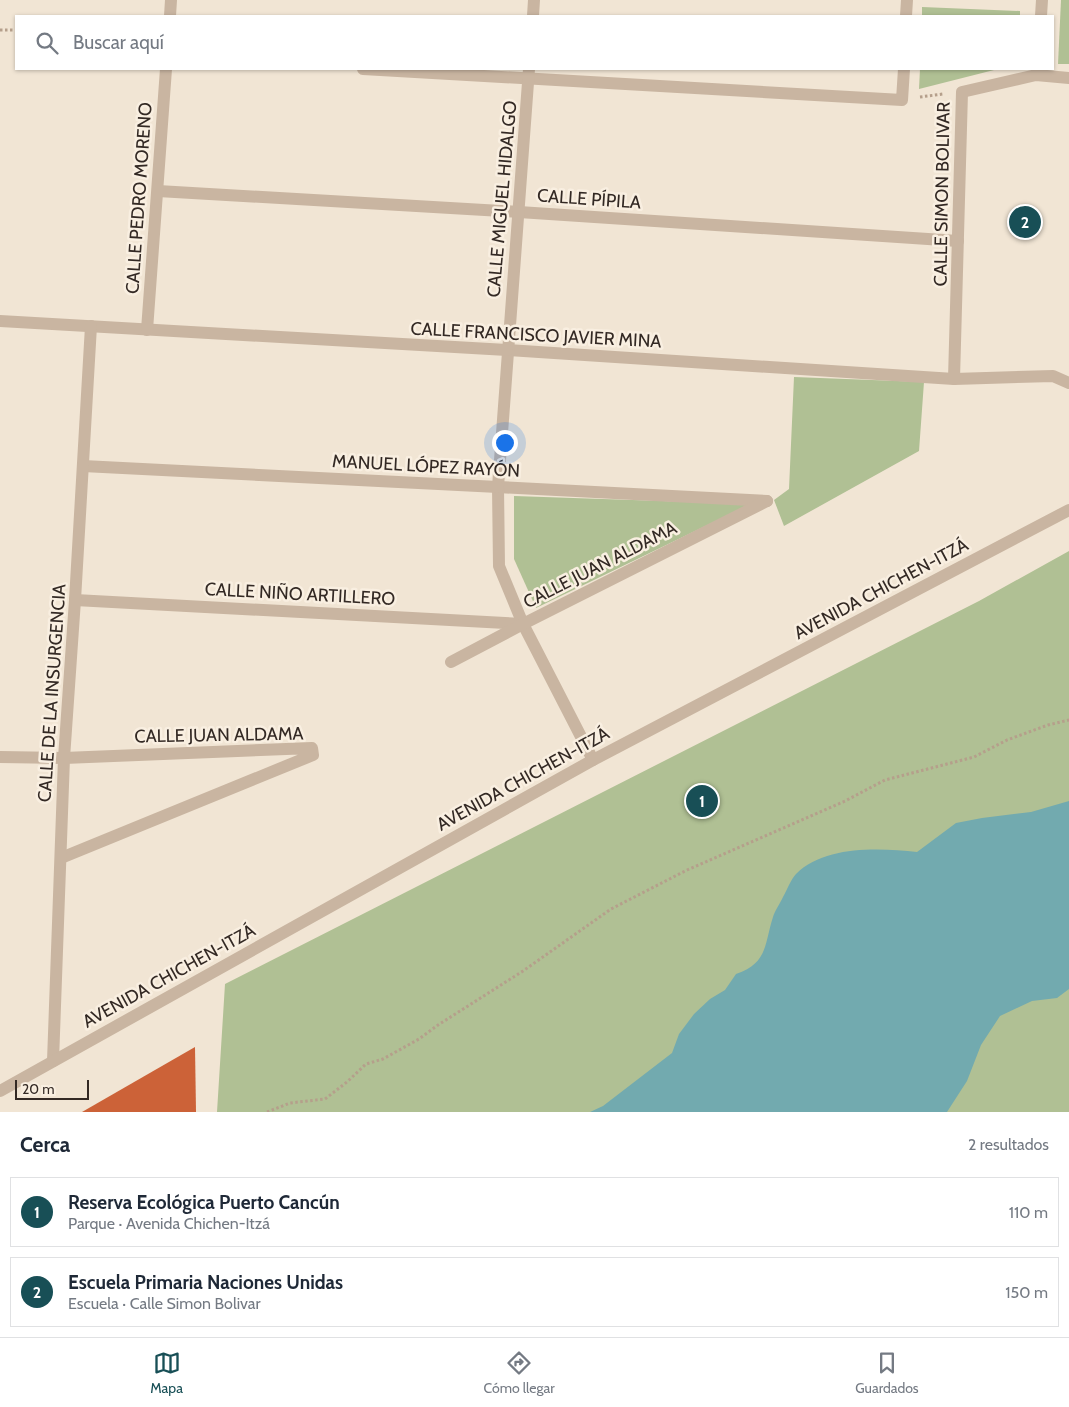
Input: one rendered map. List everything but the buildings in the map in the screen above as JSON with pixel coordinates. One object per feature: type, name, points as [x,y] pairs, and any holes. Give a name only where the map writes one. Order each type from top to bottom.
[{"type":"street","points":[[170,15],[171,0]]},
{"type":"street","points":[[533,15],[534,0]]},
{"type":"street","points":[[906,15],[907,0]]},
{"type":"street","points":[[1041,15],[1042,0]]},
{"type":"street","name":"CALLE PEDRO MORENO","points":[[147,330],[166,70]]},
{"type":"street","points":[[404,70],[529,73],[902,100],[904,70]]},
{"type":"street","name":"CALLE SIMON BOLIVAR","points":[[954,378],[962,92],[1037,72],[1069,78]]},
{"type":"street","name":"CALLE MIGUEL HIDALGO","points":[[529,73],[498,487],[499,566],[523,624],[593,760]]},
{"type":"street","name":"CALLE PÍPILA","points":[[158,191],[519,212],[958,241]]},
{"type":"street","name":"CALLE FRANCISCO JAVIER MINA","points":[[0,321],[954,378],[1053,376],[1069,383]]},
{"type":"street","name":"CALLE DE LA INSURGENCIA","points":[[53,1061],[64,758],[76,600],[91,326]]},
{"type":"street","name":"MANUEL LÓPEZ RAYÓN","points":[[83,466],[767,501]]},
{"type":"street","name":"CALLE JUAN ALDAMA","points":[[451,662],[767,501]]},
{"type":"street","name":"AVENIDA CHICHEN-ITZÁ","points":[[0,1091],[593,760],[1069,510]]},
{"type":"street","name":"CALLE NIÑO ARTILLERO","points":[[76,600],[523,624]]},
{"type":"street","name":"CALLE JUAN ALDAMA","points":[[0,757],[64,758],[312,748],[313,755],[61,858]]},
{"type":"path","points":[[0,30],[15,30]]},
{"type":"path","points":[[902,100],[962,92]]},
{"type":"path","points":[[267,1112],[290,1103],[325,1098],[347,1082],[366,1064],[383,1059],[419,1039],[523,971],[611,909],[687,870],[845,801],[885,780],[974,757],[1007,740],[1048,725],[1069,720]]},
{"type":"green space","points":[[1061,0],[1069,0],[1069,64],[1058,64]]},
{"type":"green space","points":[[922,7],[1020,11],[1020,15],[922,15]]},
{"type":"green space","points":[[920,70],[994,70],[919,89]]},
{"type":"green space","points":[[794,377],[924,382],[919,451],[784,526],[774,500],[789,489]]},
{"type":"green space","points":[[514,496],[751,504],[536,608],[514,559]]},
{"type":"green space","points":[[1069,551],[1069,1112],[217,1112],[225,984],[979,601]]},
{"type":"water","points":[[1069,801],[1069,989],[1057,998],[1032,1001],[1000,1016],[981,1045],[967,1081],[947,1112],[590,1112],[603,1106],[672,1053],[679,1034],[694,1014],[710,999],[725,990],[736,974],[746,970],[759,959],[766,944],[776,909],[794,876],[808,865],[837,853],[870,850],[917,852],[956,823],[1031,812]]},
{"type":"place","name":"Escuela Primaria Naciones Unidas","points":[[1025,222]]},
{"type":"place","name":"Reserva Ecológica Puerto Cancún","points":[[702,801]]}]
